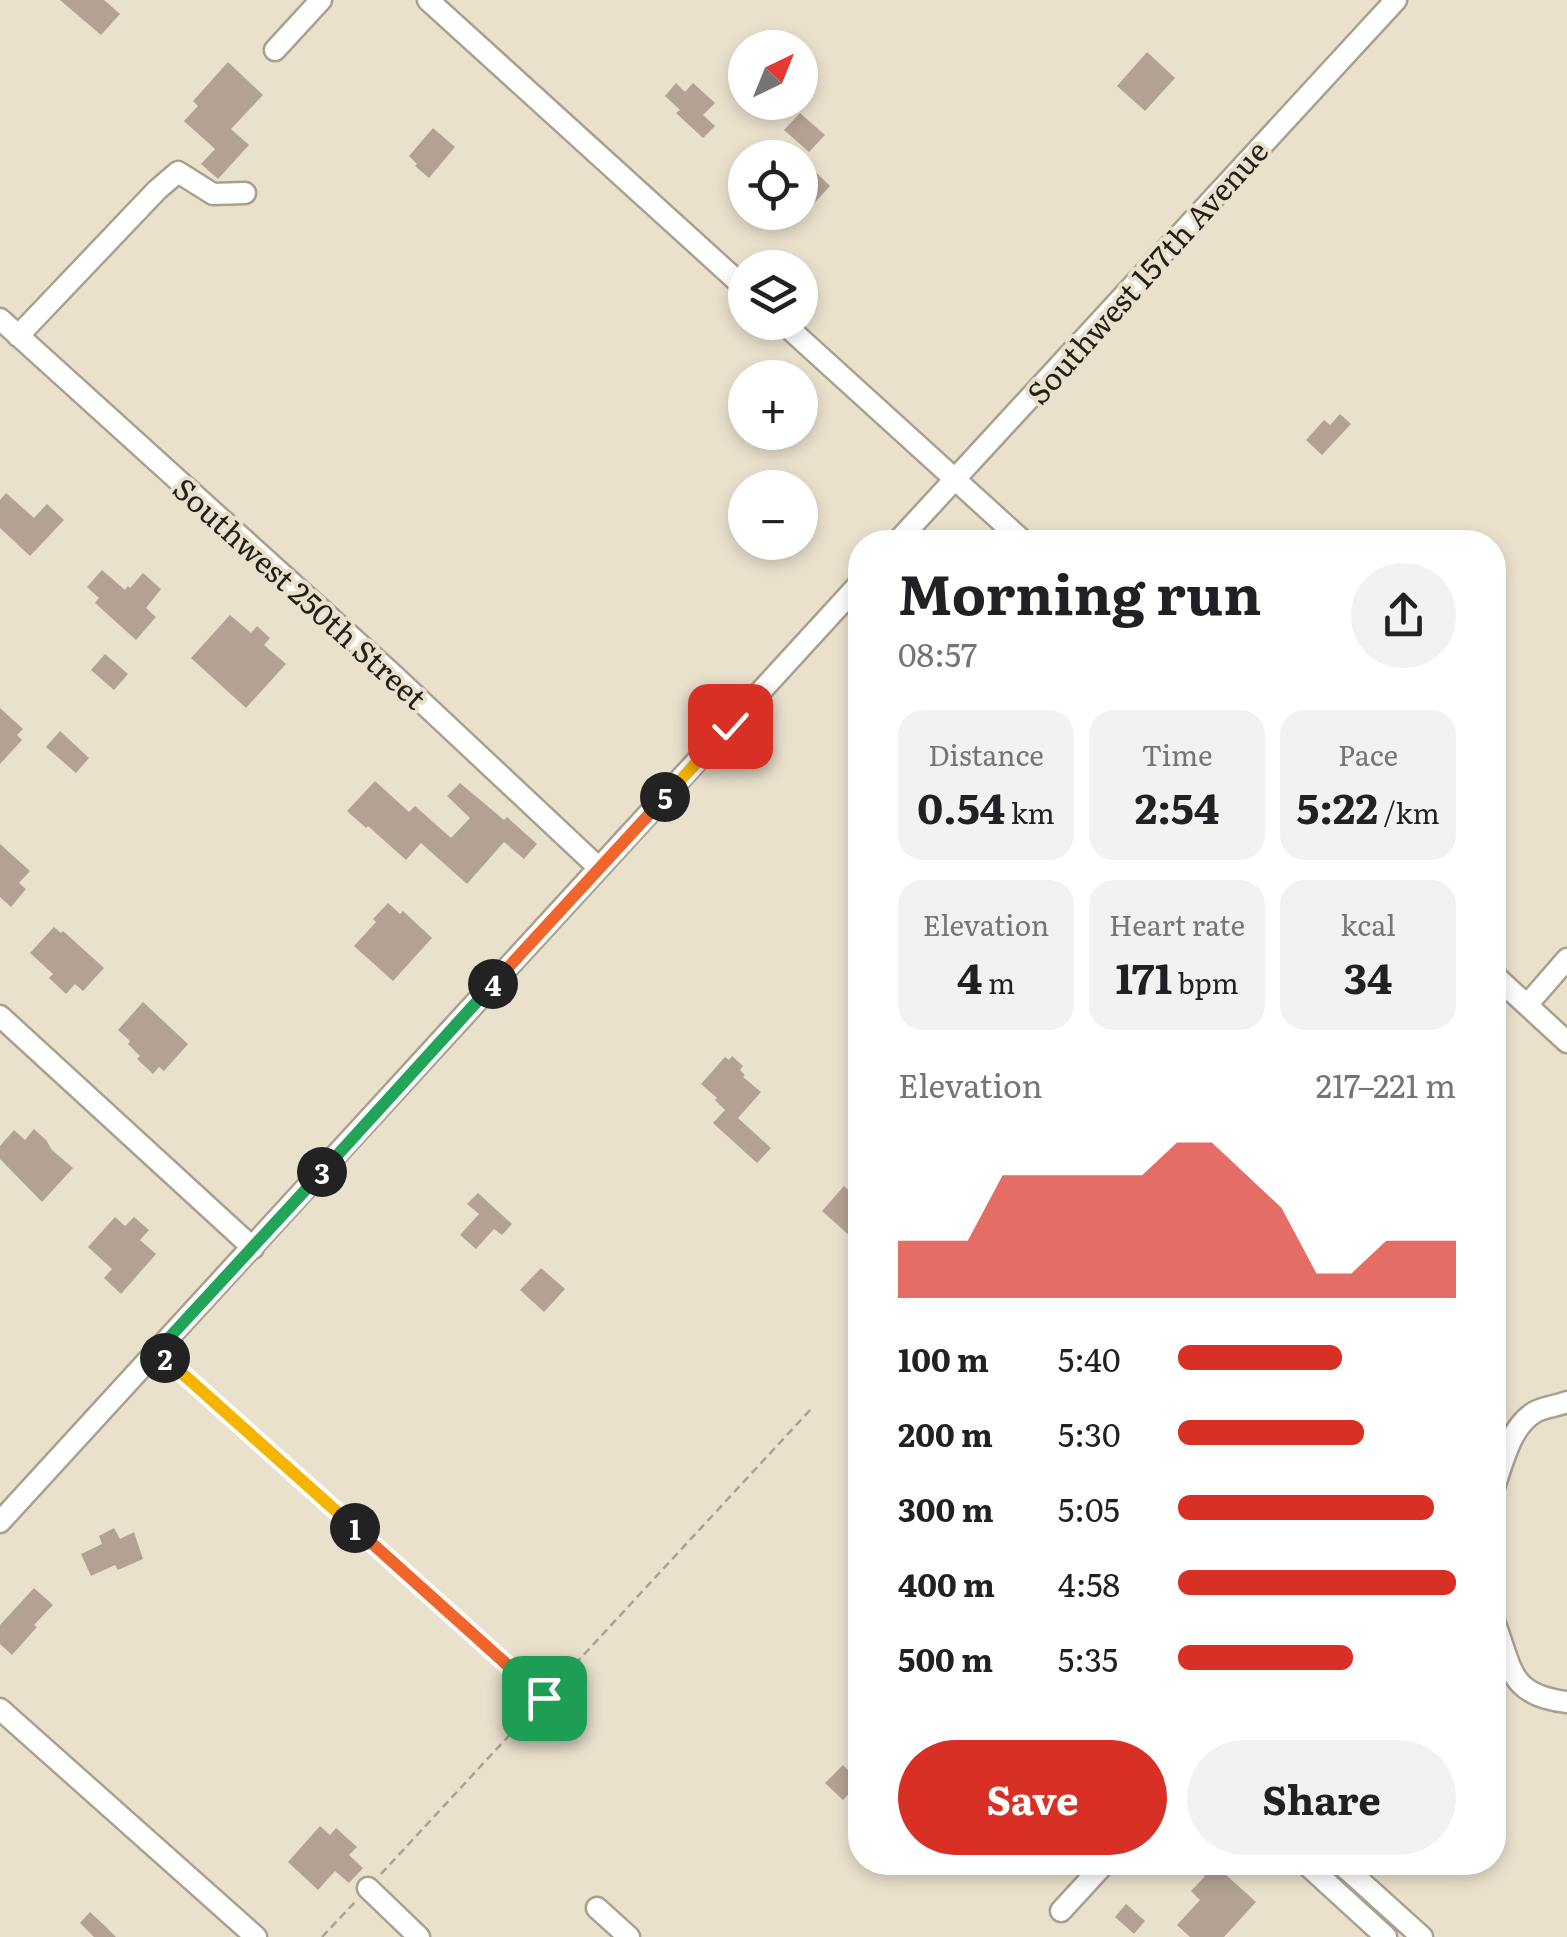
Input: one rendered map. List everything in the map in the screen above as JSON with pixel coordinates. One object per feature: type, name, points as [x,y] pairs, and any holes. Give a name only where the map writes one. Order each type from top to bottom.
[{"type":"street","points":[[275,50],[322,0]]},
{"type":"street","points":[[428,0],[728,273]]},
{"type":"street","name":"Southwest 157th Avenue","points":[[909,530],[1396,0]]},
{"type":"street","points":[[18,336],[178,172],[213,194],[245,194]]},
{"type":"street","name":"Southwest 250th Street","points":[[0,319],[390,672],[599,868]]},
{"type":"street","points":[[802,340],[1011,530]]},
{"type":"street","points":[[0,1522],[848,597]]},
{"type":"street","points":[[1527,1005],[1567,959]]},
{"type":"street","points":[[1506,986],[1567,1042]]},
{"type":"street","points":[[0,1016],[253,1248]]},
{"type":"street","points":[[1506,1455],[1521,1424],[1536,1411],[1567,1402]]},
{"type":"street","points":[[1506,1658],[1524,1690],[1548,1700],[1567,1702]]},
{"type":"street","points":[[0,1709],[256,1937]]},
{"type":"street","points":[[1062,1911],[1094,1875]]},
{"type":"street","points":[[1318,1875],[1386,1937]]},
{"type":"street","points":[[1353,1875],[1422,1937]]},
{"type":"street","points":[[368,1888],[419,1937]]},
{"type":"street","points":[[597,1908],[629,1937]]},
{"type":"path","points":[[157,1351],[544,1698]]},
{"type":"path","points":[[322,1937],[811,1409]]},
{"type":"building","points":[[60,0],[104,0],[120,14],[101,35]]},
{"type":"building","points":[[1147,52],[1175,78],[1145,111],[1117,86]]},
{"type":"building","points":[[228,62],[263,95],[231,129],[249,145],[218,179],[201,164],[215,149],[184,121],[198,106],[193,101]]},
{"type":"building","points":[[676,83],[685,92],[693,83],[715,103],[703,115],[715,126],[703,138],[676,113],[680,110],[665,96]]},
{"type":"building","points":[[793,120],[808,120],[825,135],[818,142],[795,140],[784,130]]},
{"type":"building","points":[[433,128],[455,147],[429,178],[409,156]]},
{"type":"building","points":[[818,174],[830,186],[818,199]]},
{"type":"building","points":[[1340,414],[1351,424],[1322,455],[1306,440],[1324,420],[1330,425]]},
{"type":"building","points":[[6,493],[34,518],[47,504],[64,520],[30,556],[0,528],[0,500]]},
{"type":"building","points":[[102,570],[125,590],[143,573],[161,589],[146,608],[156,617],[136,640],[95,603],[99,598],[87,587]]},
{"type":"building","points":[[230,615],[251,633],[257,626],[270,638],[264,645],[286,664],[246,708],[191,658]]},
{"type":"building","points":[[105,654],[128,674],[114,690],[91,670]]},
{"type":"building","points":[[0,708],[23,729],[17,735],[22,740],[0,764]]},
{"type":"building","points":[[60,731],[89,758],[76,773],[46,747]]},
{"type":"building","points":[[375,781],[409,812],[415,806],[451,838],[470,818],[447,796],[460,783],[537,844],[524,859],[504,842],[467,884],[421,843],[406,860],[347,811]]},
{"type":"building","points":[[0,844],[30,871],[19,883],[26,889],[11,907],[0,897]]},
{"type":"building","points":[[388,903],[400,914],[403,911],[432,938],[393,981],[354,946]]},
{"type":"building","points":[[54,927],[104,968],[83,991],[75,984],[66,994],[49,978],[53,974],[30,953]]},
{"type":"building","points":[[143,1002],[188,1044],[164,1071],[159,1067],[153,1074],[137,1059],[140,1056],[118,1030]]},
{"type":"building","points":[[732,1056],[743,1066],[743,1077],[761,1092],[738,1118],[771,1148],[757,1163],[713,1123],[725,1110],[701,1084],[725,1057],[729,1060]]},
{"type":"building","points":[[34,1129],[73,1168],[42,1202],[0,1159],[0,1146],[14,1130],[25,1140]]},
{"type":"building","points":[[844,1186],[848,1190],[848,1234],[822,1211]]},
{"type":"building","points":[[478,1193],[512,1224],[502,1235],[494,1229],[476,1249],[460,1235],[479,1214],[467,1204]]},
{"type":"building","points":[[115,1217],[125,1226],[134,1217],[149,1230],[140,1240],[156,1254],[121,1294],[104,1278],[112,1269],[88,1247]]},
{"type":"building","points":[[541,1268],[565,1289],[544,1312],[520,1290]]},
{"type":"building","points":[[114,1528],[120,1539],[134,1532],[143,1559],[91,1576],[81,1554],[102,1544],[99,1536]]},
{"type":"building","points":[[34,1588],[53,1605],[12,1655],[0,1644],[0,1625]]},
{"type":"building","points":[[843,1765],[848,1770],[848,1795],[843,1800],[825,1783]]},
{"type":"building","points":[[320,1826],[330,1835],[336,1828],[357,1847],[349,1855],[363,1868],[349,1883],[335,1871],[318,1890],[288,1862]]},
{"type":"building","points":[[1226,1875],[1256,1902],[1224,1937],[1190,1937],[1177,1925],[1200,1900],[1191,1891],[1205,1876]]},
{"type":"building","points":[[1126,1904],[1145,1921],[1134,1934],[1115,1917]]},
{"type":"building","points":[[90,1912],[116,1937],[94,1937],[80,1923]]},
{"type":"route","points":[[544,1698],[157,1351],[730,726]]}]
